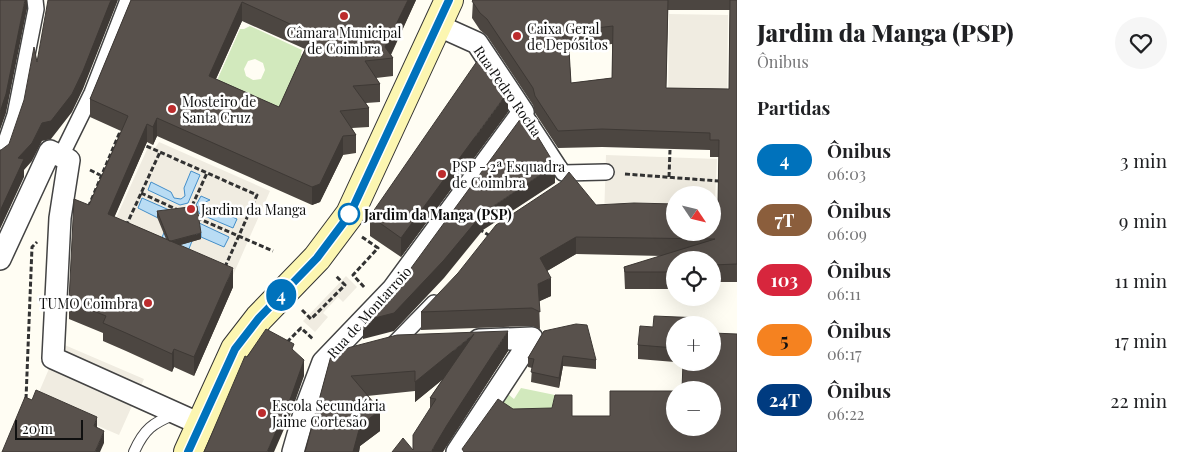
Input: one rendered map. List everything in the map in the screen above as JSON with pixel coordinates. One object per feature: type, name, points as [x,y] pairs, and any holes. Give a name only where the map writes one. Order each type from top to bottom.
[{"type":"main road","points":[[188,452],[188,419],[235,349],[259,318],[317,258],[350,214],[449,0]]},
{"type":"street","points":[[0,158],[14,114],[36,9],[35,0]]},
{"type":"street","points":[[128,0],[92,93],[72,161],[60,218],[53,358],[188,419]]},
{"type":"street","name":"Rua Pedro Rocha","points":[[437,25],[477,43],[563,173],[606,172]]},
{"type":"street","name":"Rua de Montarroio","points":[[293,452],[305,410],[323,362],[393,289],[524,112]]},
{"type":"street","points":[[0,259],[50,151],[72,161]]},
{"type":"street","points":[[377,348],[445,291]]},
{"type":"street","points":[[457,452],[532,338],[460,341]]},
{"type":"street","points":[[323,362],[377,348],[423,342]]},
{"type":"lane","points":[[134,452],[139,441],[153,424],[188,419]]},
{"type":"path","points":[[119,134],[160,152],[257,195],[221,276],[84,215],[119,134]]},
{"type":"path","points":[[125,144],[127,137]]},
{"type":"path","points":[[669,177],[670,150]]},
{"type":"path","points":[[124,232],[160,152]]},
{"type":"path","points":[[72,161],[100,175]]},
{"type":"path","points":[[606,172],[719,181]]},
{"type":"path","points":[[192,206],[207,173]]},
{"type":"path","points":[[141,193],[179,210]]},
{"type":"path","points":[[90,218],[95,214]]},
{"type":"path","points":[[196,218],[273,251]]},
{"type":"path","points":[[170,254],[174,246]]},
{"type":"path","points":[[359,294],[366,288],[353,275],[374,252]]},
{"type":"path","points":[[302,310],[311,319],[344,284],[334,274]]},
{"type":"path","points":[[286,344],[301,328],[315,340]]},
{"type":"green space","points":[[250,26],[302,50],[301,54],[303,57],[282,116],[214,87],[240,29]],"holes":[[[255,59],[263,63],[265,70],[261,79],[253,80],[246,76],[244,69],[248,61]]]},
{"type":"green space","points":[[521,388],[555,395],[550,417],[497,411],[508,394],[514,399]]},
{"type":"shaded area","points":[[669,14],[728,15],[727,105],[668,104]]},
{"type":"shaded area","name":"Jardim da Manga","points":[[159,142],[270,191],[230,282],[112,227],[149,145],[155,148]]},
{"type":"shaded area","points":[[606,155],[717,159],[716,186],[666,186],[666,221],[604,218]]},
{"type":"shaded area","points":[[346,276],[357,287],[343,302],[338,297],[323,313],[328,317],[315,332],[303,321]]},
{"type":"shaded area","points":[[60,343],[144,379],[119,435],[36,399]]},
{"type":"water","points":[[191,171],[200,175],[188,203],[180,205],[148,190],[151,182],[171,192],[174,198],[181,199],[185,196],[184,188]]},
{"type":"water","points":[[201,196],[210,200],[203,203],[205,212],[212,212],[214,209],[237,219],[233,228],[200,214],[195,207]]},
{"type":"water","points":[[142,198],[176,213],[168,246],[160,242],[166,228],[160,219],[138,208]]},
{"type":"water","points":[[197,222],[229,237],[224,247],[201,237],[201,233],[192,241],[187,254],[177,249]]},
{"type":"building","points":[[0,0],[25,0],[6,94],[0,112]]},
{"type":"building","points":[[48,0],[111,0],[72,94],[51,121],[42,123],[32,143],[18,158],[24,159],[0,211],[0,150],[9,144],[24,100],[34,47],[37,62]]},
{"type":"building","points":[[131,0],[408,0],[385,47],[393,58],[365,61],[380,84],[353,86],[369,108],[340,111],[356,135],[343,136],[320,184],[312,187],[157,118],[153,127],[147,124],[108,214],[233,268],[194,357],[174,349],[172,354],[103,323],[106,316],[69,301],[74,199],[89,205],[128,116],[90,99]],"holes":[[[242,2],[312,34],[279,107],[209,76]]]},
{"type":"building","points":[[473,0],[668,0],[666,88],[729,89],[730,0],[737,0],[737,264],[721,265],[721,251],[676,251],[708,241],[721,241],[721,186],[718,186],[719,140],[710,140],[710,133],[602,129],[558,131],[535,96],[533,88],[487,19],[480,13]],"holes":[[[613,26],[612,78],[571,83],[569,50],[560,32]]]},
{"type":"building","points":[[482,54],[508,92],[401,238],[370,216]]},
{"type":"building","points":[[524,114],[555,165],[483,213],[444,260],[394,313],[363,321],[403,279]]},
{"type":"building","points":[[569,172],[596,205],[666,204],[666,238],[576,237],[540,258],[551,278],[538,284],[540,312],[532,308],[421,312],[458,273],[496,225],[561,182]]},
{"type":"building","points":[[197,206],[201,233],[169,241],[157,211]]},
{"type":"building","points":[[666,254],[666,272],[625,272],[624,267]]},
{"type":"building","points":[[654,316],[666,317],[666,347],[638,345],[640,326],[653,327]]},
{"type":"building","points":[[576,324],[587,325],[596,360],[563,356],[559,378],[531,372],[534,359],[528,358],[544,331]]},
{"type":"building","name":"Escola Secundária Jaime Cortesão","points":[[266,329],[294,344],[292,349],[304,360],[291,397],[267,452],[204,452],[245,356],[247,357]]},
{"type":"building","points":[[508,331],[431,452],[392,452],[403,438],[413,450],[413,435],[436,399],[430,398],[474,334],[415,382],[415,371],[351,376],[380,410],[360,426],[353,452],[305,452],[332,352],[397,335]]},
{"type":"building","points":[[721,333],[737,334],[737,452],[464,452],[462,449],[498,399],[513,409],[552,408],[555,395],[572,395],[572,416],[610,416],[610,391],[666,391],[666,436],[721,436],[721,381],[682,381],[683,371],[721,371]]},
{"type":"building","points":[[36,390],[97,417],[94,426],[104,431],[95,452],[2,452],[25,397],[32,400]]},
{"type":"bus line","name":"4","points":[[188,452],[235,349],[259,318],[317,258],[350,214],[449,0]]},
{"type":"place","name":"Câmara Municipal de Coimbra","points":[[344,16]]},
{"type":"place","name":"Caixa Geral de Depósitos","points":[[517,36]]},
{"type":"place","name":"Mosteiro de Santa Cruz","points":[[172,109]]},
{"type":"place","name":"PSP - 2ª Esquadra de Coimbra","points":[[442,174]]},
{"type":"place","name":"Jardim da Manga","points":[[191,209]]},
{"type":"place","name":"Jardim da Manga (PSP)","points":[[349,214]]},
{"type":"place","name":"TUMO Coimbra","points":[[148,303]]},
{"type":"place","name":"Escola Secundária Jaime Cortesão","points":[[262,413]]}]
